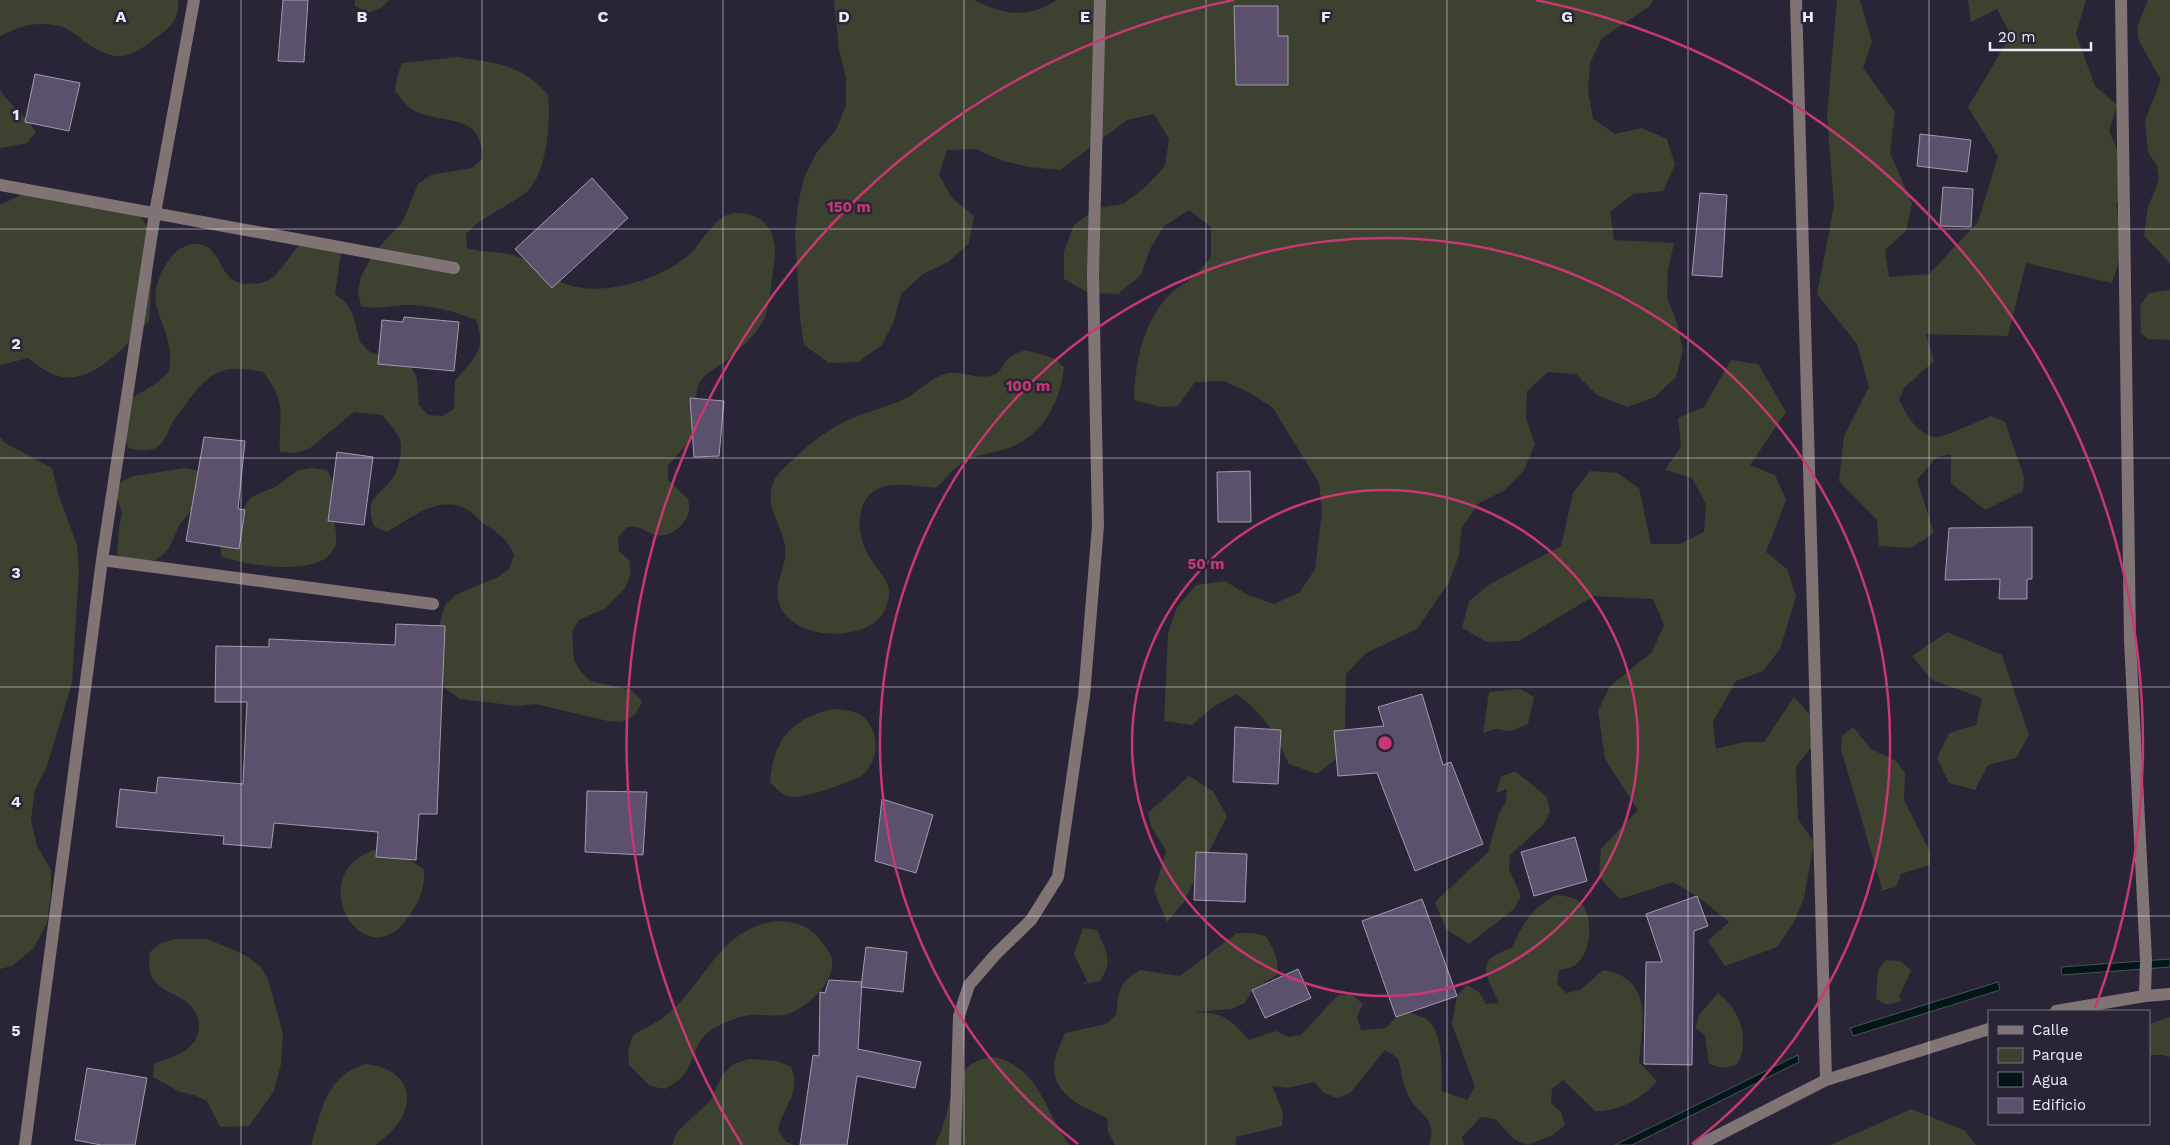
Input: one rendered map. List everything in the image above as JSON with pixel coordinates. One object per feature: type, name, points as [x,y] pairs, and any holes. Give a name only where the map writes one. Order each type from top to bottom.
[{"type":"street","points":[[25,1145],[102,560],[155,213],[194,0]]},
{"type":"street","points":[[955,1145],[959,1016],[969,985],[996,954],[1031,920],[1058,877],[1084,696],[1098,526],[1093,274],[1100,0]]},
{"type":"street","points":[[1796,0],[1826,1080]]},
{"type":"street","points":[[2121,0],[2130,640],[2146,960],[2144,996]]},
{"type":"street","points":[[0,184],[454,268]]},
{"type":"street","points":[[102,560],[433,604]]},
{"type":"street","points":[[2062,1010],[2144,996],[2170,994]]},
{"type":"street","points":[[1700,1145],[1826,1080],[1988,1029]]},
{"type":"green space","points":[[0,0],[178,0],[178,7],[176,18],[162,33],[130,54],[114,56],[96,49],[70,30],[59,26],[28,25],[0,36]]},
{"type":"green space","points":[[355,0],[389,0],[382,7],[369,13],[355,6]]},
{"type":"green space","points":[[834,0],[974,0],[995,9],[1016,13],[1036,10],[1057,0],[1653,0],[1650,6],[1602,38],[1590,63],[1588,91],[1593,119],[1615,134],[1642,128],[1667,139],[1675,165],[1663,191],[1633,194],[1610,212],[1614,240],[1674,243],[1668,270],[1667,297],[1677,323],[1683,350],[1676,377],[1655,397],[1627,407],[1597,395],[1576,374],[1548,372],[1527,391],[1526,418],[1535,444],[1524,470],[1505,490],[1479,503],[1462,527],[1459,555],[1449,582],[1417,629],[1366,653],[1346,674],[1345,730],[1340,756],[1317,774],[1289,764],[1279,742],[1268,725],[1237,694],[1213,707],[1192,725],[1164,721],[1168,633],[1177,607],[1196,585],[1225,581],[1248,595],[1274,604],[1300,592],[1315,569],[1322,512],[1319,483],[1273,408],[1250,393],[1224,381],[1195,382],[1178,406],[1161,407],[1134,400],[1136,371],[1147,329],[1161,304],[1171,293],[1193,277],[1211,257],[1211,227],[1189,210],[1164,226],[1150,249],[1141,275],[1118,294],[1089,293],[1064,279],[1064,251],[1074,225],[1097,208],[1123,204],[1145,187],[1165,166],[1169,139],[1154,114],[1127,120],[1060,170],[1030,167],[1003,161],[975,149],[947,150],[939,175],[952,198],[974,216],[969,243],[948,262],[923,274],[901,294],[894,321],[882,345],[858,362],[829,363],[804,345],[800,318],[795,233],[798,204],[804,178],[817,152],[836,130],[846,105],[846,78],[839,49]]},
{"type":"green space","points":[[1837,0],[1860,0],[1872,42],[1863,68],[1895,112],[1890,153],[1912,204],[1906,231],[1885,250],[1889,277],[1929,274],[1978,222],[1998,156],[1968,107],[2011,35],[1997,9],[1971,22],[1968,0],[2086,0],[2076,34],[2095,86],[2117,105],[2109,131],[2130,179],[2116,204],[2124,244],[2112,283],[2026,263],[2008,336],[1926,334],[1934,361],[1905,387],[1899,399],[1913,423],[1923,433],[1936,437],[1991,416],[2005,422],[2024,477],[2023,491],[1985,510],[1951,483],[1951,454],[1937,457],[1917,480],[1934,533],[1911,548],[1879,546],[1877,520],[1839,481],[1844,436],[1869,387],[1857,344],[1817,294],[1834,206],[1827,115]]},
{"type":"green space","points":[[2148,0],[2170,0],[2170,263],[2144,236],[2148,207],[2159,180],[2157,166],[2148,152],[2145,120],[2161,80],[2139,41],[2137,27]]},
{"type":"green space","points":[[458,57],[496,63],[518,71],[538,85],[548,95],[549,106],[546,148],[538,175],[532,186],[517,199],[486,217],[472,228],[466,234],[467,248],[504,253],[523,258],[555,279],[569,285],[600,289],[634,283],[667,270],[692,252],[711,228],[729,214],[747,214],[756,217],[769,228],[775,244],[770,296],[764,319],[745,344],[701,380],[696,395],[697,432],[668,466],[668,480],[688,499],[688,515],[674,532],[664,535],[653,534],[638,527],[627,527],[618,538],[619,551],[629,560],[631,574],[625,588],[606,608],[579,620],[572,632],[574,660],[580,671],[590,681],[631,690],[642,701],[635,715],[621,722],[608,721],[535,704],[519,706],[460,699],[446,689],[440,677],[437,633],[445,605],[455,595],[498,577],[509,569],[514,555],[502,536],[468,510],[457,505],[447,504],[426,509],[387,532],[374,526],[370,510],[371,504],[395,475],[401,453],[399,437],[382,415],[354,412],[309,449],[295,453],[280,452],[279,402],[271,384],[263,372],[228,369],[204,382],[174,420],[164,440],[156,448],[139,450],[129,448],[122,435],[124,404],[160,380],[169,370],[169,346],[157,308],[155,294],[162,271],[170,258],[179,250],[193,244],[203,245],[212,251],[228,276],[238,283],[245,284],[264,282],[270,279],[302,243],[342,247],[335,294],[346,303],[353,315],[360,342],[370,352],[410,365],[417,378],[419,405],[428,415],[442,416],[454,409],[455,381],[473,360],[479,347],[480,339],[476,320],[432,307],[404,305],[377,308],[361,306],[358,291],[361,277],[374,252],[402,223],[418,184],[431,175],[472,168],[483,158],[481,143],[476,133],[469,127],[451,120],[417,112],[408,106],[395,91],[402,63]]},
{"type":"green space","points":[[0,90],[36,132],[27,143],[0,148]]},
{"type":"green space","points":[[23,194],[135,207],[149,230],[153,259],[149,321],[106,363],[79,376],[65,377],[50,373],[28,358],[1,365],[0,367],[0,205]]},
{"type":"green space","points":[[2170,290],[2170,340],[2148,339],[2141,333],[2140,306],[2149,293]]},
{"type":"green space","points":[[1025,350],[1054,358],[1064,367],[1055,403],[1033,434],[1011,447],[967,460],[936,488],[912,485],[888,486],[878,489],[869,495],[863,504],[860,530],[863,543],[868,556],[889,589],[888,601],[882,615],[872,624],[859,630],[844,633],[827,633],[811,630],[797,624],[786,615],[779,603],[777,593],[786,553],[785,544],[772,509],[771,500],[772,485],[780,472],[815,440],[845,422],[910,396],[933,379],[949,373],[980,377],[994,375],[1011,356]]},
{"type":"green space","points":[[1731,360],[1758,364],[1786,412],[1750,465],[1775,475],[1786,500],[1766,552],[1787,569],[1796,596],[1780,649],[1763,671],[1736,681],[1713,722],[1716,749],[1743,742],[1764,742],[1794,697],[1812,717],[1814,744],[1796,767],[1798,819],[1814,842],[1804,898],[1793,924],[1777,947],[1725,966],[1708,941],[1729,922],[1697,896],[1673,882],[1620,899],[1599,877],[1601,849],[1638,810],[1605,759],[1598,711],[1610,686],[1652,652],[1664,625],[1653,599],[1594,596],[1519,641],[1487,642],[1462,628],[1469,601],[1490,584],[1561,546],[1573,493],[1590,471],[1617,473],[1639,488],[1651,544],[1680,544],[1704,532],[1706,504],[1692,478],[1665,470],[1681,447],[1678,418],[1704,407]]},
{"type":"green space","points":[[0,437],[5,443],[52,468],[59,496],[77,545],[79,571],[72,683],[47,766],[35,790],[31,819],[37,846],[51,870],[51,896],[47,923],[34,948],[12,966],[0,969]]},
{"type":"green space","points":[[186,468],[200,471],[200,500],[180,524],[168,550],[157,559],[143,564],[128,563],[117,554],[122,513],[116,495],[121,482],[133,476]]},
{"type":"green space","points":[[313,468],[327,470],[332,481],[336,542],[332,552],[323,560],[295,567],[246,563],[221,556],[220,540],[240,522],[243,509],[251,497],[277,486],[298,470]]},
{"type":"green space","points":[[1947,632],[2002,655],[2029,735],[2016,758],[1988,765],[1975,790],[1949,783],[1937,758],[1949,733],[1976,725],[1982,698],[1932,680],[1912,656]]},
{"type":"green space","points":[[1520,689],[1534,697],[1528,724],[1511,731],[1496,729],[1483,733],[1489,692]]},
{"type":"green space","points":[[833,709],[856,713],[868,722],[875,737],[876,745],[869,768],[859,777],[831,788],[795,797],[784,794],[770,782],[775,754],[780,743],[787,733],[806,718]]},
{"type":"green space","points":[[1853,727],[1871,749],[1896,761],[1905,773],[1904,800],[1930,852],[1930,865],[1901,874],[1896,887],[1875,892],[1882,889],[1841,749],[1842,736]]},
{"type":"green space","points":[[1515,771],[1547,797],[1550,812],[1543,825],[1510,855],[1509,869],[1521,896],[1514,909],[1469,944],[1446,929],[1435,902],[1488,852],[1499,813],[1506,802],[1507,789],[1496,793],[1501,777]]},
{"type":"green space","points":[[1189,776],[1213,791],[1227,816],[1183,903],[1167,922],[1154,891],[1166,851],[1151,826],[1148,813]]},
{"type":"green space","points":[[374,850],[407,858],[424,870],[424,877],[420,896],[407,919],[390,934],[373,937],[358,930],[347,916],[341,899],[342,880],[353,863]]},
{"type":"green space","points":[[1556,895],[1574,898],[1582,904],[1586,911],[1589,928],[1587,946],[1580,961],[1574,966],[1559,970],[1557,984],[1566,993],[1580,990],[1603,970],[1620,975],[1631,983],[1638,993],[1642,1005],[1643,1018],[1639,1062],[1657,1081],[1637,1099],[1621,1107],[1595,1111],[1563,1080],[1552,1089],[1551,1103],[1561,1112],[1565,1125],[1553,1135],[1528,1145],[1514,1139],[1495,1119],[1481,1117],[1462,1137],[1464,1145],[1429,1145],[1431,1128],[1429,1122],[1407,1093],[1398,1058],[1385,1050],[1350,1093],[1337,1098],[1324,1093],[1314,1082],[1287,1088],[1272,1086],[1283,1112],[1282,1126],[1236,1137],[1236,1145],[1115,1145],[1108,1131],[1107,1118],[1087,1109],[1069,1097],[1057,1081],[1054,1071],[1055,1059],[1065,1033],[1106,1024],[1116,1015],[1121,988],[1127,979],[1140,970],[1180,976],[1237,933],[1252,933],[1266,936],[1275,955],[1277,975],[1252,990],[1245,1003],[1231,1009],[1195,1012],[1214,1014],[1226,1018],[1249,1040],[1276,1031],[1288,1037],[1301,1035],[1338,995],[1352,995],[1363,1004],[1357,1017],[1361,1030],[1386,1028],[1396,1017],[1408,1012],[1427,1020],[1436,1032],[1441,1057],[1442,1091],[1467,1100],[1475,1087],[1452,1024],[1457,996],[1467,985],[1479,992],[1486,1004],[1499,1003],[1487,976],[1487,963],[1500,953],[1512,948],[1529,917],[1541,905]]},
{"type":"green space","points":[[777,921],[804,926],[818,937],[828,951],[831,956],[831,972],[822,989],[808,1003],[788,1014],[741,1017],[730,1020],[715,1028],[702,1039],[687,1070],[680,1079],[665,1089],[650,1086],[629,1065],[628,1050],[633,1035],[669,1013],[728,944],[758,926]]},
{"type":"green space","points":[[1083,928],[1097,930],[1106,950],[1108,961],[1100,981],[1083,984],[1087,981],[1074,954]]},
{"type":"green space","points":[[176,939],[207,939],[234,950],[260,966],[268,979],[283,1034],[281,1064],[274,1091],[249,1126],[220,1127],[207,1101],[194,1095],[180,1092],[153,1077],[154,1064],[185,1051],[191,1046],[198,1033],[199,1023],[192,1007],[156,983],[150,972],[150,952],[161,943]]},
{"type":"green space","points":[[1886,960],[1900,961],[1911,970],[1899,997],[1902,1000],[1888,1004],[1882,1003],[1876,998],[1878,970]]},
{"type":"green space","points":[[1718,993],[1732,1007],[1743,1035],[1741,1055],[1737,1065],[1723,1068],[1709,1064],[1705,1035],[1695,1028],[1699,1015]]},
{"type":"green space","points":[[2170,1017],[2170,1057],[2150,1055],[2150,1024]]},
{"type":"green space","points":[[995,1057],[1011,1063],[1023,1071],[1040,1093],[1070,1145],[935,1145],[941,1132],[953,1090],[959,1078],[967,1068],[979,1061]]},
{"type":"green space","points":[[748,1059],[777,1061],[791,1067],[794,1076],[793,1092],[778,1130],[786,1142],[794,1145],[672,1145],[677,1132],[710,1101],[723,1074],[734,1064]]},
{"type":"green space","points":[[365,1064],[387,1069],[395,1074],[406,1088],[406,1108],[401,1119],[393,1130],[376,1145],[311,1145],[322,1107],[333,1086],[341,1077]]},
{"type":"green space","points":[[1911,1109],[1964,1130],[1976,1145],[1830,1145]]},
{"type":"water","points":[[2170,959],[2170,967],[2062,975],[2061,967]]},
{"type":"water","points":[[1998,982],[2000,990],[1853,1036],[1850,1028]]},
{"type":"water","points":[[1798,1055],[1799,1062],[1632,1145],[1615,1145]]},
{"type":"building","points":[[283,0],[308,0],[304,62],[278,61]]},
{"type":"building","points":[[1234,6],[1278,6],[1278,36],[1288,36],[1288,85],[1236,85]]},
{"type":"building","points":[[35,74],[80,83],[69,131],[25,122]]},
{"type":"building","points":[[1920,134],[1971,140],[1967,172],[1917,166]]},
{"type":"building","points":[[592,178],[628,218],[552,288],[515,249]]},
{"type":"building","points":[[1943,187],[1973,189],[1971,227],[1940,226]]},
{"type":"building","points":[[1700,193],[1727,195],[1722,277],[1692,275]]},
{"type":"building","points":[[404,317],[459,322],[454,371],[378,364],[382,320],[403,322]]},
{"type":"building","points":[[690,398],[724,401],[719,456],[694,457]]},
{"type":"building","points":[[204,437],[245,441],[238,509],[245,510],[239,549],[186,541]]},
{"type":"building","points":[[337,452],[373,457],[364,525],[328,521]]},
{"type":"building","points":[[1250,471],[1251,522],[1218,522],[1217,472]]},
{"type":"building","points":[[2032,527],[2032,579],[2027,579],[2027,599],[1999,599],[2000,579],[1945,580],[1949,528]]},
{"type":"building","points":[[396,624],[445,626],[437,814],[419,814],[416,860],[376,857],[378,832],[274,823],[271,848],[223,844],[224,836],[116,827],[120,789],[156,793],[158,777],[243,784],[247,702],[215,702],[216,646],[269,647],[269,639],[395,645]]},
{"type":"building","points":[[1422,694],[1443,765],[1451,762],[1483,844],[1415,871],[1377,773],[1338,776],[1334,731],[1384,726],[1378,707]]},
{"type":"building","points":[[1235,727],[1281,730],[1278,784],[1233,782]]},
{"type":"building","points":[[587,791],[647,792],[643,855],[585,852]]},
{"type":"building","points":[[882,799],[933,815],[916,873],[875,861]]},
{"type":"building","points":[[1575,837],[1587,881],[1534,896],[1521,852]]},
{"type":"building","points":[[1196,852],[1247,854],[1245,902],[1194,900]]},
{"type":"building","points":[[1697,896],[1708,926],[1694,931],[1692,1065],[1644,1064],[1646,962],[1662,962],[1646,914]]},
{"type":"building","points":[[1422,899],[1457,996],[1396,1017],[1362,921]]},
{"type":"building","points":[[866,947],[907,952],[903,992],[861,987]]},
{"type":"building","points":[[1298,969],[1311,998],[1265,1018],[1252,990]]},
{"type":"building","points":[[829,980],[862,982],[858,1049],[921,1062],[915,1088],[857,1076],[847,1145],[800,1145],[813,1055],[819,1056],[820,992],[825,993]]},
{"type":"building","points":[[87,1068],[147,1078],[135,1145],[101,1145],[75,1140]]}]
